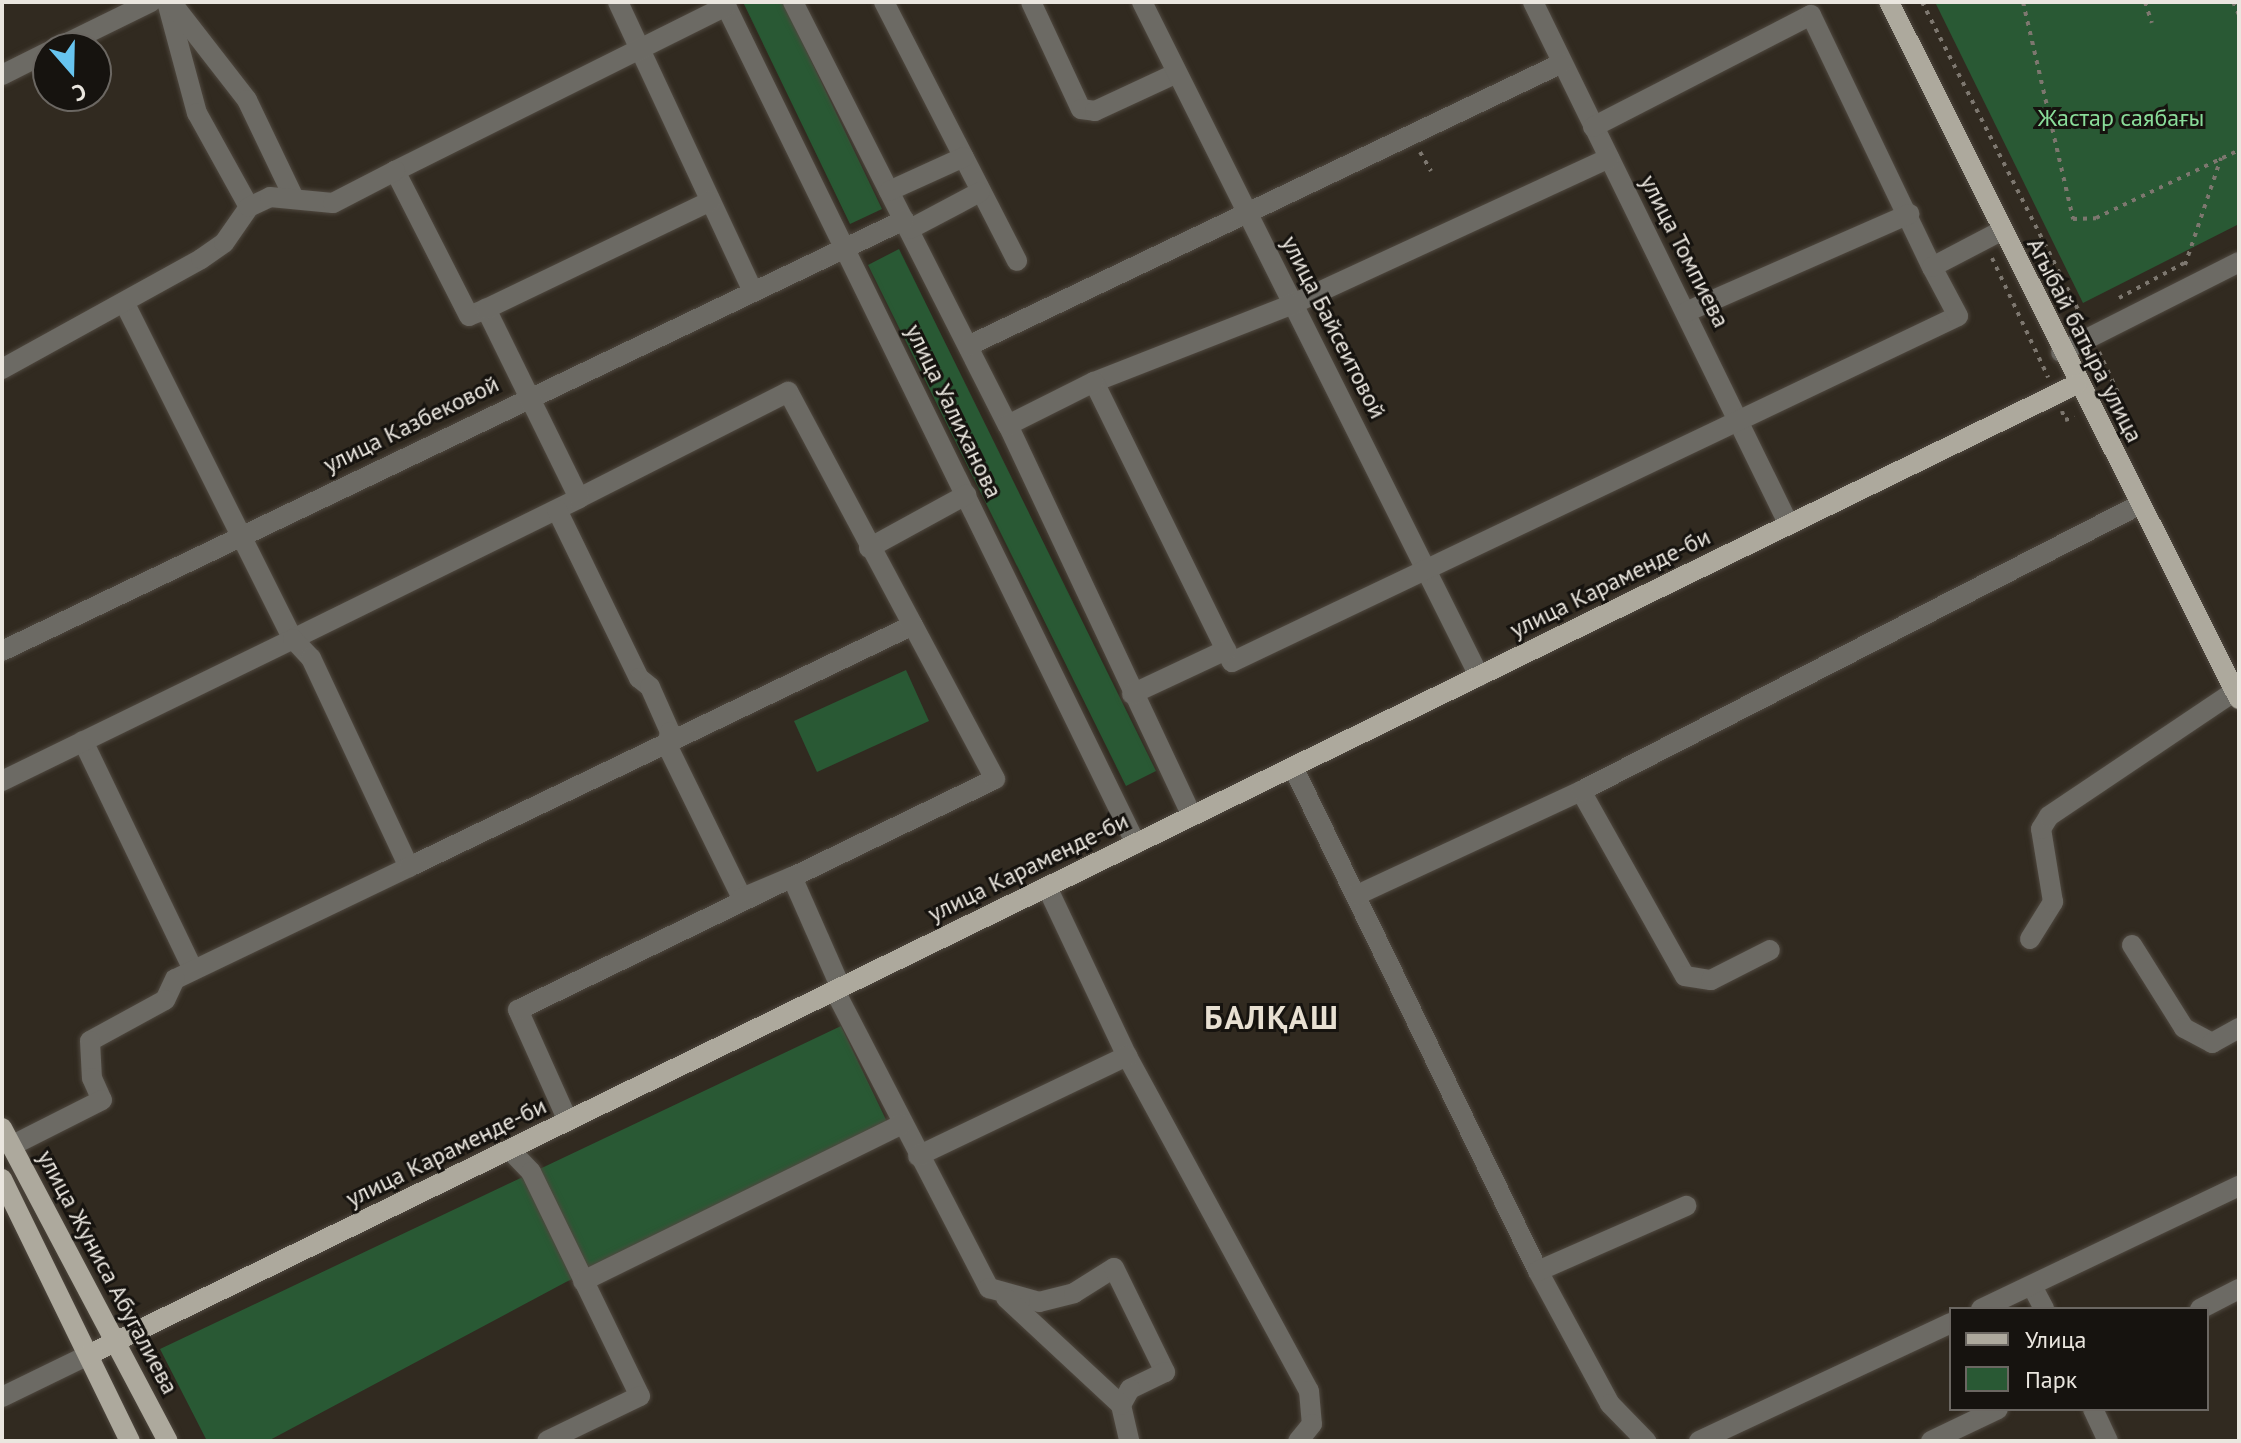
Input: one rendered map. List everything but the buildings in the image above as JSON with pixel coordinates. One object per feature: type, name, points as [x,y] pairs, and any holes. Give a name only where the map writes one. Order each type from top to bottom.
[{"type":"main road","name":"Агыбай батыра улица","points":[[1889,2],[2077,384],[2237,695]]},
{"type":"main road","name":"улица Караменде-би","points":[[88,1355],[2077,384]]},
{"type":"main road","name":"улица Жуниса Абугалиева","points":[[7,1137],[118,1340],[168,1441]]},
{"type":"main road","name":"улица Жуниса Абугалиева","points":[[2,1179],[130,1441]]},
{"type":"street","points":[[90,32],[151,2]]},
{"type":"street","points":[[169,2],[247,100],[294,198]]},
{"type":"street","points":[[169,2],[197,113],[249,207]]},
{"type":"street","points":[[618,2],[752,290]]},
{"type":"street","points":[[884,2],[1017,261]]},
{"type":"street","points":[[1031,2],[1081,109],[1095,111],[1177,73]]},
{"type":"street","name":"улица Байсеитовой","points":[[1142,2],[1479,676]]},
{"type":"street","name":"улица Томпиева","points":[[1533,2],[1741,421],[1789,525]]},
{"type":"street","name":"улица Уалиханова","points":[[796,3],[1008,425],[1192,816]]},
{"type":"street","points":[[2,369],[126,306],[224,243],[249,207],[270,197],[333,203],[725,4]]},
{"type":"street","name":"улица Уалиханова","points":[[725,4],[1136,844]]},
{"type":"street","points":[[1094,382],[1232,662],[1424,566],[1741,421],[1958,316],[1811,15],[1593,127]]},
{"type":"street","points":[[2,75],[32,60]]},
{"type":"street","points":[[968,346],[1562,63]]},
{"type":"street","points":[[889,191],[964,157]]},
{"type":"street","points":[[1008,425],[1094,382],[1293,304],[1609,158]]},
{"type":"street","points":[[395,171],[469,316],[710,201]]},
{"type":"street","name":"улица Казбековой","points":[[2,651],[844,246],[907,224],[980,192]]},
{"type":"street","points":[[1686,312],[1909,214]]},
{"type":"street","points":[[1932,267],[2001,231]]},
{"type":"street","points":[[2061,352],[2239,262]]},
{"type":"street","points":[[126,306],[293,639],[311,658],[409,867]]},
{"type":"street","points":[[486,309],[579,498]]},
{"type":"street","points":[[2,781],[557,510],[788,392],[995,779],[518,1010],[568,1121]]},
{"type":"street","points":[[869,548],[966,495]]},
{"type":"street","points":[[1357,895],[1581,791],[2139,505]]},
{"type":"street","points":[[557,510],[639,678],[650,687],[670,732],[667,745],[742,898],[792,877]]},
{"type":"street","points":[[7,1137],[102,1100],[92,1078],[90,1041],[165,1000],[175,979],[913,625]]},
{"type":"street","points":[[1132,694],[1226,650]]},
{"type":"street","points":[[2030,939],[2053,902],[2041,829],[2049,816],[2237,695]]},
{"type":"street","points":[[83,741],[193,970]]},
{"type":"street","points":[[1293,767],[1538,1271],[1610,1404],[1646,1441]]},
{"type":"street","points":[[1581,791],[1685,976],[1711,980],[1770,950]]},
{"type":"street","points":[[792,877],[838,989],[976,1270],[1121,1405],[1129,1441]]},
{"type":"street","points":[[1047,887],[1127,1056],[1309,1391],[1312,1424],[1298,1441]]},
{"type":"street","points":[[2132,945],[2184,1028],[2212,1043],[2239,1028]]},
{"type":"street","points":[[918,1156],[1127,1056]]},
{"type":"street","points":[[583,1281],[902,1124]]},
{"type":"street","points":[[510,1150],[531,1172],[640,1396],[547,1441]]},
{"type":"street","points":[[1985,1307],[2239,1186]]},
{"type":"street","points":[[1538,1271],[1686,1206]]},
{"type":"street","points":[[1006,1298],[1039,1302],[1074,1293],[1114,1268],[1165,1372],[1130,1389],[1121,1405]]},
{"type":"street","points":[[2032,1286],[2043,1307]]},
{"type":"street","points":[[2204,1307],[2239,1289]]},
{"type":"street","points":[[1699,1441],[1949,1324]]},
{"type":"street","name":"улица Караменде-би","points":[[2,1397],[88,1355]]},
{"type":"street","points":[[1931,1441],[1994,1411]]},
{"type":"street","points":[[2094,1411],[2108,1441]]},
{"type":"path","points":[[1922,2],[2082,317]]},
{"type":"path","points":[[2023,2],[2073,219],[2096,218],[2239,150]]},
{"type":"path","points":[[2145,2],[2152,23]]},
{"type":"path","points":[[2233,2],[2239,15]]},
{"type":"path","points":[[2194,285],[2184,263],[2221,158]]},
{"type":"green space","points":[[743,2],[783,2],[882,209],[850,224]]},
{"type":"green space","name":"Жастар саябағы","points":[[1935,2],[2239,2],[2239,224],[2083,303]]},
{"type":"green space","points":[[899,249],[1156,771],[1126,786],[868,265]]},
{"type":"green space","points":[[906,670],[929,721],[817,772],[794,721]]},
{"type":"green space","points":[[841,1026],[889,1126],[566,1282],[268,1441],[207,1441],[160,1349]]},
{"type":"district","name":"БАЛҚАШ","points":[[1272,1017]]}]
